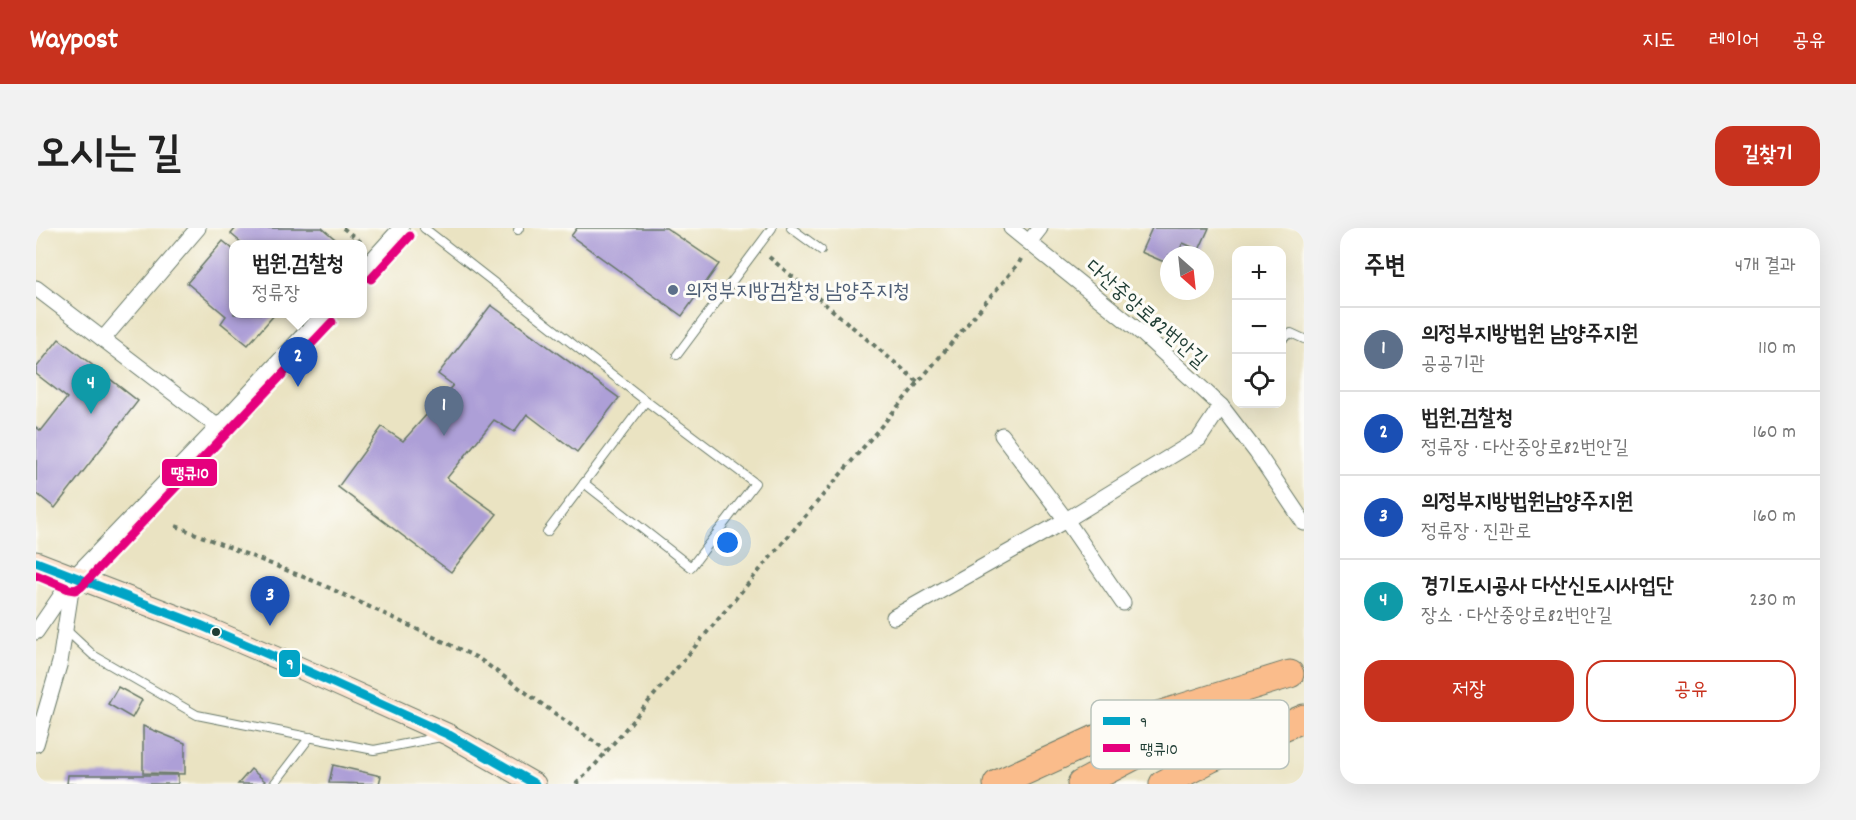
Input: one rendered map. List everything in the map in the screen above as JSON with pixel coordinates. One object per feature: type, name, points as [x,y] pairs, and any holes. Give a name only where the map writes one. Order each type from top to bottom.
[{"type":"highway","points":[[1207,700],[1297,672]]},
{"type":"highway","points":[[1243,700],[1297,672]]},
{"type":"highway","points":[[1289,725],[1304,718]]},
{"type":"highway","points":[[997,784],[1091,741]]},
{"type":"highway","points":[[1081,784],[1110,769]]},
{"type":"highway","points":[[1163,784],[1191,769]]},
{"type":"highway","points":[[1176,784],[1196,769]]},
{"type":"main road","points":[[36,562],[200,625],[449,735],[535,784]]},
{"type":"street","points":[[103,339],[198,228]]},
{"type":"street","points":[[367,266],[401,228]]},
{"type":"street","name":"다산중앙로82번안길","points":[[1011,228],[1144,334],[1221,406],[1257,453],[1304,523]]},
{"type":"street","points":[[1029,242],[1040,228]]},
{"type":"street","points":[[36,288],[218,427]]},
{"type":"street","points":[[36,633],[73,578],[319,318]]},
{"type":"street","points":[[894,617],[1066,520],[1199,439],[1221,406]]},
{"type":"street","points":[[1002,435],[1066,520],[1123,603]]},
{"type":"street","points":[[36,744],[60,662],[73,578]]},
{"type":"lane","points":[[424,228],[755,483],[691,567],[584,483]]},
{"type":"lane","points":[[677,355],[772,228]]},
{"type":"lane","points":[[791,228],[821,250]]},
{"type":"lane","points":[[1286,336],[1291,333],[1304,339]]},
{"type":"lane","points":[[547,532],[646,401]]},
{"type":"lane","points":[[65,629],[93,655],[198,715],[374,750],[449,735]]},
{"type":"lane","points":[[274,784],[310,737]]},
{"type":"path","points":[[343,228],[358,240]]},
{"type":"path","points":[[576,784],[607,751],[1019,263],[1029,242]]},
{"type":"path","points":[[367,247],[377,255]]},
{"type":"path","points":[[769,257],[918,382]]},
{"type":"path","points":[[176,526],[321,584],[478,658],[607,751]]},
{"type":"building","points":[[236,228],[322,228],[336,240],[238,240],[231,234]]},
{"type":"building","name":"의정부지방검찰청 남양주지청","points":[[577,228],[666,228],[719,264],[682,316],[571,236]]},
{"type":"building","points":[[1152,228],[1209,228],[1201,246],[1190,246],[1183,243],[1182,246],[1160,246],[1160,260],[1141,252]]},
{"type":"building","points":[[223,241],[229,246],[229,318],[272,318],[248,345],[221,323],[226,316],[187,283]]},
{"type":"building","points":[[491,305],[619,398],[577,452],[527,414],[514,432],[494,420],[447,478],[497,514],[451,572],[338,487],[382,427],[403,441],[453,385],[438,374]]},
{"type":"building","points":[[59,339],[138,401],[55,508],[36,493],[36,427],[41,431],[67,398],[36,374],[36,368]]},
{"type":"building","points":[[118,687],[142,700],[132,718],[108,704]]},
{"type":"building","points":[[143,726],[185,743],[185,774],[143,773]]},
{"type":"building","points":[[333,765],[381,776],[379,784],[329,783]]},
{"type":"building","points":[[251,769],[265,781],[262,784],[238,784]]},
{"type":"building","points":[[68,775],[178,775],[178,784],[67,784]]},
{"type":"transit line","name":"땡큐10","points":[[371,279],[410,236]]},
{"type":"transit line","name":"땡큐10","points":[[36,575],[69,589],[75,590],[81,587],[332,322]]},
{"type":"transit line","name":"9","points":[[36,562],[200,625],[298,667],[449,735],[535,784]]},
{"type":"place","name":"의정부지방검찰청 남양주지청","points":[[673,290]]},
{"type":"place","name":"법원.검찰청","points":[[298,387]]},
{"type":"place","name":"경기도시공사 다산신도시사업단","points":[[91,414]]},
{"type":"place","name":"의정부지방법원 남양주지원","points":[[444,436]]},
{"type":"place","name":"의정부지방법원남양주지원","points":[[270,626]]}]
